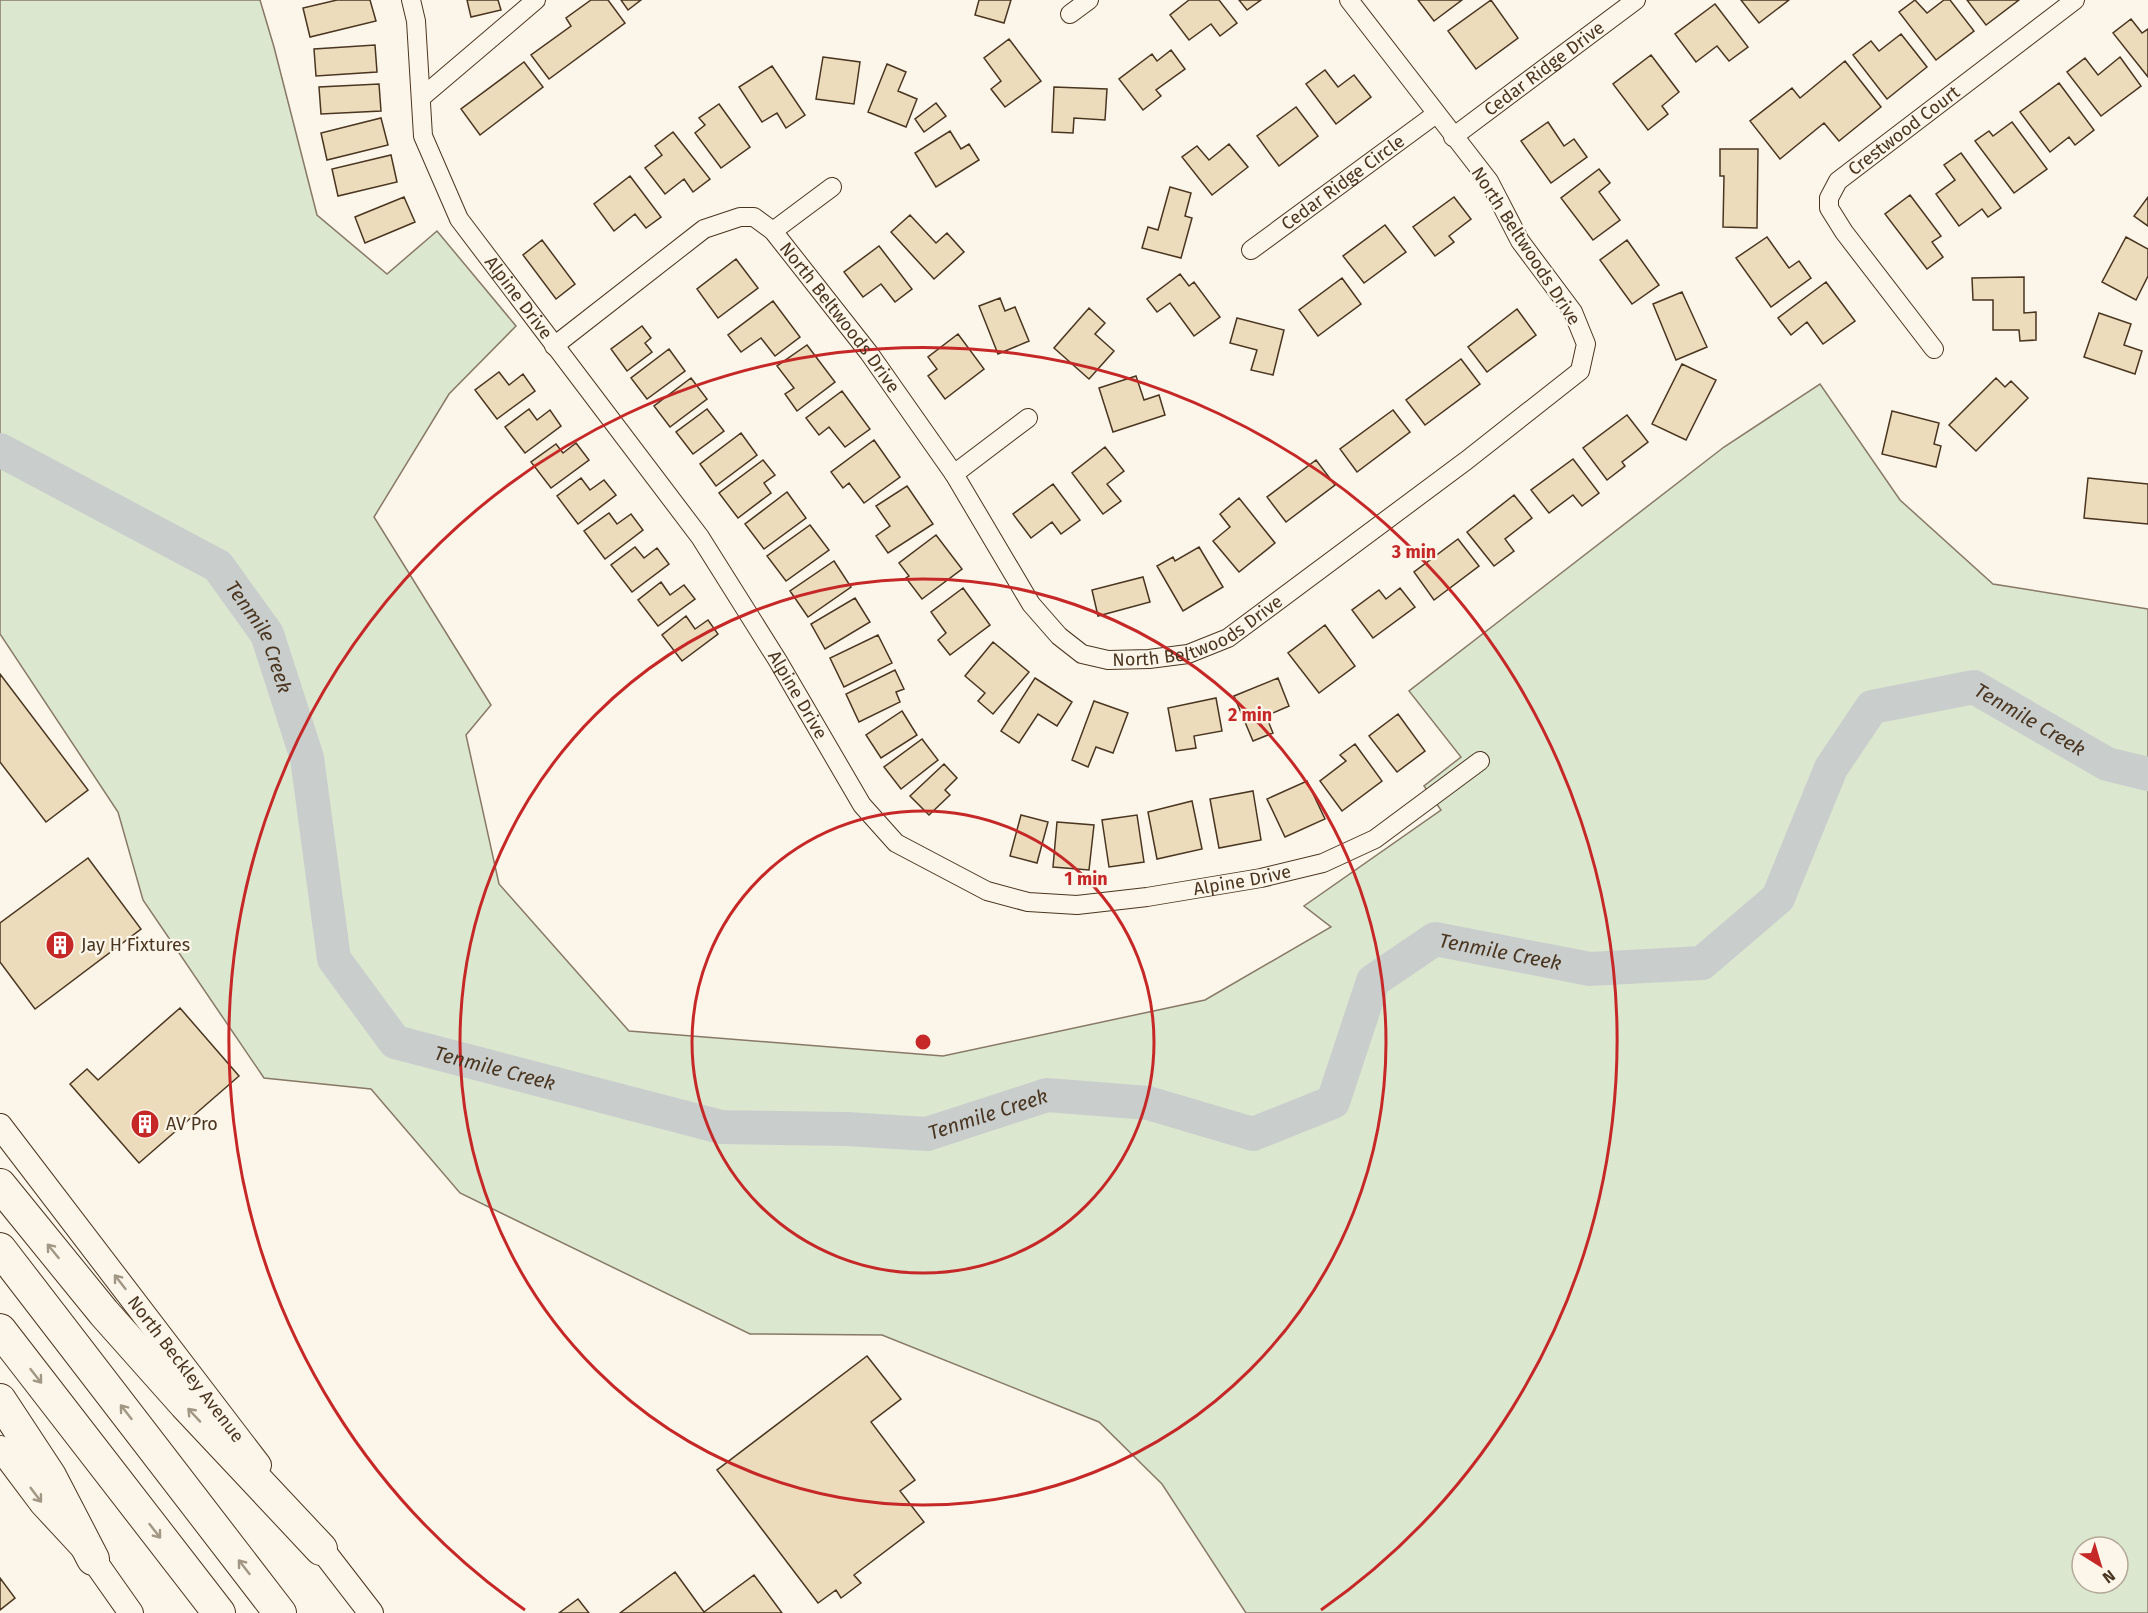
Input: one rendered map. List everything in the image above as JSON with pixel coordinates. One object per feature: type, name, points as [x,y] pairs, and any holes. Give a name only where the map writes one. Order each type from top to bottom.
[{"type":"highway","points":[[0,1185],[104,1313],[177,1396],[321,1549]]},
{"type":"highway","points":[[0,1249],[280,1613]]},
{"type":"highway","points":[[0,1330],[219,1613]]},
{"type":"highway","points":[[0,1400],[50,1476],[93,1559]]},
{"type":"main road","name":"North Beckley Avenue","points":[[0,1126],[372,1613]]},
{"type":"main road","points":[[0,1448],[42,1504],[93,1559],[131,1613]]},
{"type":"street","name":"Alpine Drive","points":[[411,0],[417,21],[423,136],[459,219],[700,537],[778,662],[862,805],[896,843],[987,891],[1028,902],[1077,905],[1170,893],[1261,878],[1323,863],[1375,839],[1480,761]]},
{"type":"street","points":[[422,97],[536,0]]},
{"type":"street","points":[[1070,15],[1089,0]]},
{"type":"street","name":"North Beltwoods Drive","points":[[554,346],[704,229],[740,217],[754,217],[773,231],[869,353],[954,474],[1031,604],[1059,636],[1082,654],[1108,660],[1149,659],[1188,654],[1228,638],[1467,460],[1580,371],[1586,344],[1573,312],[1520,241],[1489,181],[1349,0]]},
{"type":"street","name":"Cedar Ridge Drive","points":[[1453,137],[1636,0]]},
{"type":"street","name":"Crestwood Court","points":[[1934,349],[1844,232],[1829,208],[1829,198],[1838,181],[2067,2]]},
{"type":"street","name":"Cedar Ridge Circle","points":[[1251,250],[1436,114]]},
{"type":"street","points":[[773,231],[832,187]]},
{"type":"street","points":[[954,474],[1028,418]]},
{"type":"green space","points":[[0,0],[260,0],[317,215],[387,274],[437,231],[516,326],[449,394],[374,517],[491,705],[466,735],[499,884],[629,1031],[943,1056],[1205,1000],[1331,927],[1304,906],[1441,810],[1424,786],[1461,757],[1409,691],[1724,447],[1820,384],[1900,500],[1993,584],[2148,609],[2148,1613],[1246,1613],[1162,1484],[1099,1422],[882,1335],[750,1334],[460,1193],[371,1089],[264,1078],[143,900],[118,812],[0,634]]},
{"type":"building","points":[[337,0],[370,0],[376,21],[310,37],[303,8]]},
{"type":"building","points":[[467,0],[498,0],[501,10],[471,17]]},
{"type":"building","points":[[591,0],[608,0],[625,23],[549,79],[531,55],[571,26],[566,18]]},
{"type":"building","points":[[621,0],[641,0],[628,10]]},
{"type":"building","points":[[979,0],[1011,0],[1004,23],[975,15]]},
{"type":"building","points":[[1189,0],[1219,0],[1237,23],[1220,36],[1211,24],[1189,40],[1170,15]]},
{"type":"building","points":[[1239,0],[1261,0],[1247,10]]},
{"type":"building","points":[[1418,0],[1462,0],[1434,21]]},
{"type":"building","points":[[1491,0],[1518,38],[1476,69],[1448,31]]},
{"type":"building","points":[[1741,0],[1789,0],[1759,23]]},
{"type":"building","points":[[1915,0],[1927,13],[1944,0],[1950,0],[1974,31],[1936,60],[1899,12]]},
{"type":"building","points":[[1967,0],[2019,0],[1986,25]]},
{"type":"building","points":[[1715,4],[1748,47],[1729,61],[1717,46],[1696,62],[1675,34]]},
{"type":"building","points":[[2131,19],[2142,33],[2148,29],[2148,77],[2113,33]]},
{"type":"building","points":[[1901,34],[1927,67],[1887,99],[1853,55],[1871,41],[1879,51]]},
{"type":"building","points":[[1009,39],[1041,81],[1005,107],[991,89],[1001,81],[984,58]]},
{"type":"building","points":[[375,45],[377,72],[316,76],[314,49]]},
{"type":"building","points":[[1171,50],[1185,69],[1156,90],[1161,96],[1143,110],[1119,79],[1152,54],[1157,61]]},
{"type":"building","points":[[1651,55],[1679,92],[1662,106],[1668,114],[1648,130],[1613,84]]},
{"type":"building","points":[[823,57],[860,62],[854,104],[816,99]]},
{"type":"building","points":[[2120,57],[2141,86],[2101,116],[2067,72],[2085,58],[2098,75]]},
{"type":"building","points":[[1845,61],[1881,107],[1839,141],[1824,123],[1780,159],[1750,121],[1792,88],[1800,98]]},
{"type":"building","points":[[524,62],[543,87],[480,135],[461,109]]},
{"type":"building","points":[[887,64],[906,72],[898,91],[917,99],[906,127],[868,112]]},
{"type":"building","points":[[772,66],[805,115],[786,128],[777,113],[762,122],[739,87]]},
{"type":"building","points":[[1325,70],[1338,87],[1354,75],[1371,97],[1336,124],[1306,84]]},
{"type":"building","points":[[2059,83],[2094,130],[2075,145],[2069,137],[2050,152],[2020,112]]},
{"type":"building","points":[[379,84],[381,111],[321,114],[319,87]]},
{"type":"building","points":[[1054,87],[1107,89],[1105,120],[1074,118],[1073,133],[1052,132]]},
{"type":"building","points":[[936,103],[946,116],[924,132],[915,119]]},
{"type":"building","points":[[719,104],[750,147],[721,168],[695,133],[705,125],[699,118]]},
{"type":"building","points":[[1296,107],[1318,136],[1279,166],[1257,136]]},
{"type":"building","points":[[381,118],[388,145],[327,160],[321,133]]},
{"type":"building","points":[[1548,122],[1564,146],[1574,139],[1587,157],[1551,183],[1521,141]]},
{"type":"building","points":[[2012,122],[2047,169],[2014,193],[1975,141],[1989,131],[1993,136]]},
{"type":"building","points":[[950,131],[961,149],[969,144],[979,160],[936,187],[915,153]]},
{"type":"building","points":[[673,132],[710,179],[693,192],[684,179],[665,194],[645,168],[662,155],[655,146]]},
{"type":"building","points":[[1229,144],[1248,167],[1212,195],[1182,157],[1197,146],[1209,160]]},
{"type":"building","points":[[1720,149],[1758,149],[1757,228],[1723,227],[1724,176],[1720,176]]},
{"type":"building","points":[[1961,153],[2001,208],[1988,217],[1982,209],[1959,226],[1936,194],[1955,180],[1944,165]]},
{"type":"building","points":[[391,155],[397,182],[338,196],[332,169]]},
{"type":"building","points":[[1599,169],[1610,183],[1599,192],[1620,220],[1593,240],[1561,198]]},
{"type":"building","points":[[630,176],[661,217],[646,228],[635,214],[614,231],[594,204]]},
{"type":"building","points":[[1170,187],[1191,193],[1185,216],[1192,218],[1181,258],[1142,248],[1148,227],[1158,230]]},
{"type":"building","points":[[1910,195],[1941,236],[1932,242],[1943,257],[1927,269],[1885,214]]},
{"type":"building","points":[[404,197],[415,222],[365,243],[355,217]]},
{"type":"building","points":[[1454,197],[1471,219],[1449,236],[1454,242],[1435,256],[1413,227]]},
{"type":"building","points":[[2148,197],[2148,226],[2134,216]]},
{"type":"building","points":[[910,215],[936,243],[947,233],[964,252],[934,279],[891,232]]},
{"type":"building","points":[[1385,225],[1406,252],[1364,283],[1343,256]]},
{"type":"building","points":[[1767,237],[1789,268],[1799,261],[1811,278],[1771,307],[1736,258]]},
{"type":"building","points":[[2126,237],[2148,249],[2148,276],[2136,300],[2102,282]]},
{"type":"building","points":[[542,240],[575,284],[556,299],[523,255]]},
{"type":"building","points":[[1627,240],[1659,285],[1632,304],[1600,260]]},
{"type":"building","points":[[879,246],[912,289],[895,302],[881,284],[863,297],[844,272]]},
{"type":"building","points":[[736,259],[758,288],[718,318],[697,289]]},
{"type":"building","points":[[1180,274],[1189,286],[1194,282],[1220,317],[1194,336],[1170,303],[1157,312],[1147,299]]},
{"type":"building","points":[[2024,277],[2024,313],[2036,312],[2036,340],[2020,341],[2019,330],[1993,330],[1993,300],[1973,300],[1972,278]]},
{"type":"building","points":[[1342,278],[1361,304],[1318,336],[1299,310]]},
{"type":"building","points":[[1826,282],[1855,321],[1823,344],[1807,322],[1791,335],[1778,318]]},
{"type":"building","points":[[1682,292],[1707,347],[1676,360],[1653,304]]},
{"type":"building","points":[[1000,298],[1005,311],[1015,307],[1029,341],[998,354],[979,306]]},
{"type":"building","points":[[773,301],[800,337],[775,356],[761,338],[741,352],[728,335]]},
{"type":"building","points":[[1089,308],[1105,323],[1095,334],[1114,351],[1089,379],[1054,348]]},
{"type":"building","points":[[1517,309],[1536,335],[1487,372],[1468,347]]},
{"type":"building","points":[[2099,313],[2131,324],[2124,345],[2142,351],[2135,374],[2084,357]]},
{"type":"building","points":[[1237,318],[1284,330],[1273,375],[1251,370],[1257,350],[1230,343]]},
{"type":"building","points":[[642,326],[651,338],[645,343],[652,352],[627,371],[611,349]]},
{"type":"building","points":[[958,334],[984,369],[945,399],[928,376],[937,369],[928,357]]},
{"type":"building","points":[[807,345],[835,382],[797,411],[785,394],[794,388],[777,366]]},
{"type":"building","points":[[669,349],[685,371],[647,399],[631,378]]},
{"type":"building","points":[[1461,359],[1480,384],[1425,425],[1406,400]]},
{"type":"building","points":[[1682,364],[1716,380],[1686,440],[1652,424]]},
{"type":"building","points":[[499,372],[509,385],[523,374],[535,391],[497,419],[475,390]]},
{"type":"building","points":[[1136,376],[1144,400],[1159,395],[1165,415],[1113,432],[1099,388]]},
{"type":"building","points":[[691,378],[707,399],[670,427],[654,406]]},
{"type":"building","points":[[1996,378],[2005,387],[2011,381],[2028,398],[1976,451],[1949,425]]},
{"type":"building","points":[[842,391],[870,429],[845,447],[829,427],[819,435],[806,418]]},
{"type":"building","points":[[529,409],[537,420],[550,410],[561,426],[525,453],[505,427]]},
{"type":"building","points":[[707,409],[724,431],[693,454],[676,432]]},
{"type":"building","points":[[1393,410],[1410,432],[1357,472],[1340,449]]},
{"type":"building","points":[[1892,411],[1939,423],[1934,444],[1941,446],[1936,467],[1882,454]]},
{"type":"building","points":[[1627,415],[1648,442],[1622,462],[1625,466],[1607,480],[1583,448]]},
{"type":"building","points":[[741,433],[757,455],[716,486],[700,464]]},
{"type":"building","points":[[874,440],[900,477],[864,503],[849,483],[843,488],[831,472]]},
{"type":"building","points":[[576,443],[589,460],[551,488],[531,462],[556,444],[563,453]]},
{"type":"building","points":[[1105,447],[1124,471],[1107,484],[1121,501],[1103,514],[1072,473]]},
{"type":"building","points":[[1573,459],[1599,493],[1582,506],[1573,495],[1549,513],[1531,490]]},
{"type":"building","points":[[763,460],[775,475],[764,483],[771,493],[738,518],[719,493]]},
{"type":"building","points":[[1316,460],[1335,485],[1286,522],[1267,497]]},
{"type":"building","points":[[581,478],[590,490],[604,480],[616,495],[578,524],[557,496]]},
{"type":"building","points":[[2088,478],[2148,484],[2148,524],[2084,518]]},
{"type":"building","points":[[1053,484],[1080,520],[1061,534],[1052,522],[1031,538],[1013,514]]},
{"type":"building","points":[[907,486],[933,524],[888,553],[876,536],[890,526],[876,506]]},
{"type":"building","points":[[787,492],[806,518],[764,549],[745,524]]},
{"type":"building","points":[[1514,495],[1532,518],[1505,539],[1514,551],[1494,566],[1467,532]]},
{"type":"building","points":[[1239,498],[1275,543],[1239,572],[1213,541],[1230,527],[1220,514]]},
{"type":"building","points":[[609,513],[617,524],[631,514],[643,530],[605,559],[584,531]]},
{"type":"building","points":[[810,525],[829,550],[786,581],[767,556]]},
{"type":"building","points":[[936,535],[962,569],[922,599],[906,578],[909,576],[899,563]]},
{"type":"building","points":[[1458,539],[1479,566],[1434,600],[1414,572]]},
{"type":"building","points":[[635,547],[644,558],[657,548],[669,564],[632,592],[611,565]]},
{"type":"building","points":[[1199,547],[1223,587],[1183,611],[1157,566],[1173,557],[1175,561]]},
{"type":"building","points":[[834,561],[851,587],[808,617],[790,591]]},
{"type":"building","points":[[1143,577],[1150,602],[1098,616],[1092,590]]},
{"type":"building","points":[[661,582],[670,595],[684,585],[695,599],[658,626],[638,600]]},
{"type":"building","points":[[963,588],[990,625],[950,655],[938,640],[946,633],[931,612]]},
{"type":"building","points":[[1400,588],[1415,607],[1373,638],[1352,610],[1379,590],[1386,599]]},
{"type":"building","points":[[855,598],[870,622],[825,649],[811,624]]},
{"type":"building","points":[[686,616],[695,629],[708,620],[718,634],[682,661],[662,635]]},
{"type":"building","points":[[1325,625],[1355,666],[1319,693],[1288,653]]},
{"type":"building","points":[[878,635],[892,663],[844,687],[830,658]]},
{"type":"building","points":[[993,642],[1029,672],[993,714],[978,701],[985,693],[965,676]]},
{"type":"building","points":[[895,670],[904,689],[896,692],[900,702],[859,722],[846,694]]},
{"type":"building","points":[[0,674],[88,790],[46,822],[0,762]]},
{"type":"building","points":[[1035,678],[1072,702],[1057,726],[1038,714],[1019,743],[1001,731]]},
{"type":"building","points":[[1278,678],[1289,706],[1266,716],[1273,733],[1253,741],[1234,696]]},
{"type":"building","points":[[1216,698],[1222,731],[1194,736],[1196,748],[1176,751],[1168,708]]},
{"type":"building","points":[[1094,701],[1128,713],[1113,753],[1096,747],[1088,767],[1072,760]]},
{"type":"building","points":[[902,711],[917,735],[881,758],[866,735]]},
{"type":"building","points":[[1398,714],[1425,751],[1397,772],[1369,736]]},
{"type":"building","points":[[922,739],[938,760],[901,789],[884,767]]},
{"type":"building","points":[[1355,744],[1382,781],[1342,811],[1320,781],[1346,761],[1340,755]]},
{"type":"building","points":[[944,764],[957,778],[945,790],[950,795],[929,815],[910,796]]},
{"type":"building","points":[[1307,781],[1325,819],[1285,837],[1267,799]]},
{"type":"building","points":[[1253,791],[1261,840],[1219,848],[1210,799]]},
{"type":"building","points":[[1192,801],[1202,849],[1157,859],[1148,812]]},
{"type":"building","points":[[1021,815],[1048,822],[1037,863],[1010,856]]},
{"type":"building","points":[[1137,815],[1144,862],[1109,867],[1102,820]]},
{"type":"building","points":[[1057,822],[1094,825],[1089,870],[1053,867]]},
{"type":"building","name":"Jay H Fixtures","points":[[88,858],[141,929],[35,1009],[0,962],[0,923]]},
{"type":"building","name":"AV Pro","points":[[180,1008],[239,1076],[139,1163],[70,1084],[87,1069],[98,1080]]},
{"type":"building","points":[[867,1356],[901,1399],[871,1422],[915,1480],[900,1491],[924,1522],[854,1575],[861,1583],[841,1598],[836,1590],[818,1603],[717,1470]]},
{"type":"building","points":[[675,1572],[704,1612],[754,1575],[782,1613],[620,1613]]},
{"type":"building","points":[[0,1578],[15,1598],[0,1610]]},
{"type":"building","points":[[578,1599],[589,1613],[559,1613]]},
{"type":"waterway","name":"Tenmile Creek","points":[[0,450],[218,566],[267,634],[307,758],[334,959],[395,1042],[721,1127],[847,1129],[927,1134],[1047,1095],[1148,1103],[1253,1134],[1333,1102],[1373,981],[1435,939],[1590,969],[1702,963],[1778,898],[1831,768],[1872,707],[1974,687],[2107,764],[2148,774]]},
{"type":"place","name":"Jay H Fixtures","points":[[60,945]]},
{"type":"place","name":"AV Pro","points":[[145,1124]]}]
